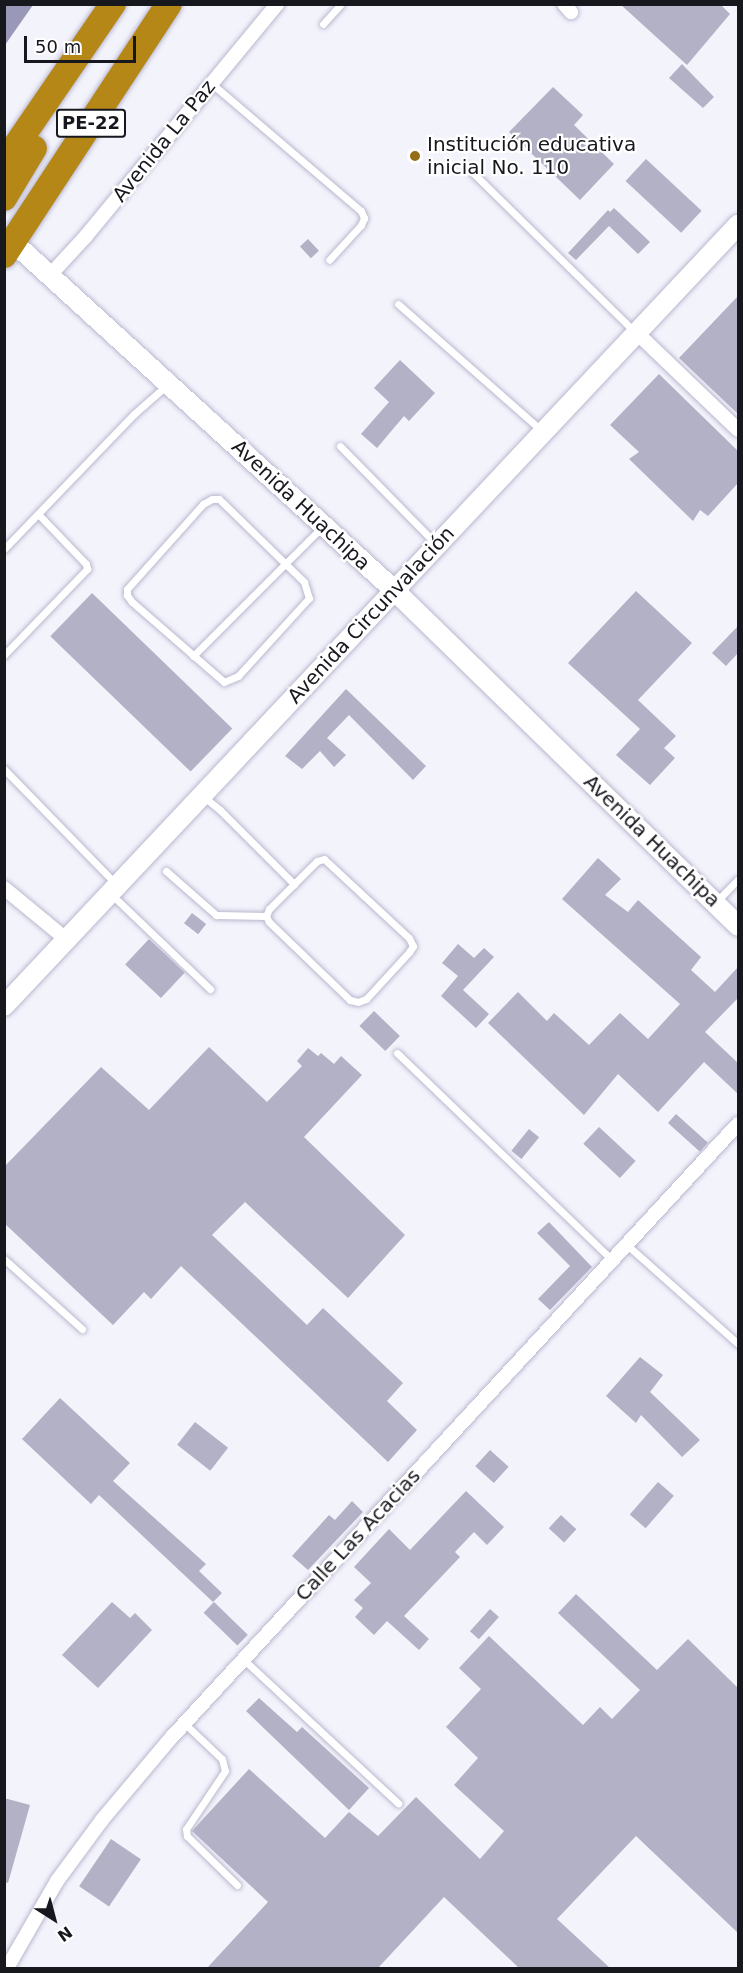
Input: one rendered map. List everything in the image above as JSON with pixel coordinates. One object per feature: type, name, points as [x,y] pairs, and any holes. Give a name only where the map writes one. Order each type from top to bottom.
[{"type":"highway","name":"PE-22","points":[[4,163],[113,4]]},
{"type":"highway","name":"PE-22","points":[[7,243],[169,4]]},
{"type":"highway","points":[[4,198],[72,87],[94,30]]},
{"type":"street","name":"Avenida La Paz","points":[[50,275],[86,236],[277,4]]},
{"type":"street","name":"Avenida Circunvalación","points":[[4,1006],[738,225]]},
{"type":"street","name":"Avenida Huachipa","points":[[7,243],[50,275],[394,590],[738,926]]},
{"type":"street","points":[[636,333],[738,430]]},
{"type":"street","points":[[4,888],[67,940]]},
{"type":"street","name":"Calle Las Acacias","points":[[7,1968],[57,1881],[102,1820],[184,1723],[738,1124]]},
{"type":"lane","points":[[323,24],[340,4]]},
{"type":"lane","points":[[211,83],[361,211],[364,218],[361,225],[329,260]]},
{"type":"lane","points":[[467,167],[636,333]]},
{"type":"lane","points":[[398,304],[543,431]]},
{"type":"lane","points":[[4,549],[134,414],[169,384]]},
{"type":"lane","points":[[340,446],[436,544]]},
{"type":"lane","points":[[212,499],[219,500],[285,564],[304,582],[309,598],[238,676],[224,682],[132,602],[127,595],[127,589],[203,504],[212,499]]},
{"type":"lane","points":[[4,655],[87,569],[86,564],[38,514]]},
{"type":"lane","points":[[193,656],[323,525]]},
{"type":"lane","points":[[4,769],[210,989]]},
{"type":"lane","points":[[202,795],[294,884]]},
{"type":"lane","points":[[324,859],[330,862],[409,938],[413,945],[366,999],[358,1002],[350,1000],[269,922],[266,916],[268,909],[317,861],[324,859]]},
{"type":"lane","points":[[166,871],[216,915],[266,916]]},
{"type":"lane","points":[[715,903],[738,879]]},
{"type":"lane","points":[[397,1053],[612,1260]]},
{"type":"lane","points":[[627,1245],[738,1344]]},
{"type":"lane","points":[[4,1259],[82,1329]]},
{"type":"lane","points":[[243,1659],[398,1803]]},
{"type":"lane","points":[[184,1723],[222,1759],[225,1770],[186,1829],[187,1836],[237,1885]]},
{"type":"water","points":[[4,5],[33,5],[5,45]]},
{"type":"building","points":[[620,4],[720,4],[730,14],[687,65]]},
{"type":"building","points":[[682,64],[714,97],[703,108],[669,78]]},
{"type":"building","points":[[553,87],[583,115],[574,125],[614,164],[580,200],[509,132]]},
{"type":"building","points":[[646,159],[702,211],[681,233],[626,181]]},
{"type":"building","points":[[614,208],[650,242],[638,254],[609,226],[576,260],[568,253],[608,210],[610,212]]},
{"type":"building","points":[[308,239],[319,251],[311,258],[300,247]]},
{"type":"building","points":[[738,296],[738,414],[679,358]]},
{"type":"building","points":[[400,360],[435,393],[409,421],[404,416],[377,448],[361,434],[389,402],[374,388]]},
{"type":"building","points":[[659,374],[738,451],[738,483],[708,516],[700,510],[693,521],[629,459],[639,452],[610,425]]},
{"type":"building","points":[[636,591],[692,643],[638,700],[676,736],[664,748],[675,758],[650,785],[616,755],[640,729],[568,663]]},
{"type":"building","points":[[92,593],[232,728],[191,772],[50,636]]},
{"type":"building","points":[[738,626],[738,653],[726,666],[712,653]]},
{"type":"building","points":[[346,689],[426,766],[413,780],[349,715],[327,738],[346,755],[334,767],[320,751],[302,769],[285,756]]},
{"type":"building","points":[[598,858],[621,879],[605,895],[628,912],[638,900],[701,957],[691,970],[715,992],[738,967],[738,998],[705,1032],[738,1063],[738,1094],[704,1062],[658,1112],[618,1074],[584,1115],[488,1023],[518,992],[547,1021],[554,1013],[589,1045],[620,1013],[648,1039],[680,1004],[562,899]]},
{"type":"building","points":[[192,913],[206,924],[198,934],[184,923]]},
{"type":"building","points":[[149,939],[185,972],[161,998],[125,965]]},
{"type":"building","points":[[458,944],[474,958],[484,948],[494,957],[463,990],[489,1014],[476,1028],[441,996],[458,976],[442,963]]},
{"type":"building","points":[[374,1011],[400,1036],[385,1051],[359,1026]]},
{"type":"building","points":[[209,1047],[267,1102],[302,1066],[297,1061],[308,1048],[318,1056],[321,1053],[334,1064],[341,1056],[362,1075],[304,1137],[405,1235],[348,1298],[245,1202],[212,1235],[307,1325],[323,1308],[403,1383],[387,1401],[417,1430],[388,1462],[181,1266],[151,1299],[144,1292],[113,1325],[4,1223],[4,1167],[101,1067],[149,1110]]},
{"type":"building","points":[[676,1114],[708,1143],[700,1152],[668,1123]]},
{"type":"building","points":[[599,1127],[636,1161],[620,1178],[583,1144]]},
{"type":"building","points":[[529,1129],[539,1137],[521,1159],[511,1151]]},
{"type":"building","points":[[549,1222],[592,1267],[550,1310],[538,1299],[570,1266],[537,1233]]},
{"type":"building","points":[[640,1357],[663,1375],[650,1392],[700,1440],[682,1457],[641,1415],[636,1423],[606,1396]]},
{"type":"building","points":[[60,1398],[130,1463],[113,1481],[206,1564],[199,1571],[222,1593],[213,1602],[99,1495],[91,1504],[22,1439]]},
{"type":"building","points":[[195,1422],[228,1448],[210,1471],[177,1445]]},
{"type":"building","points":[[490,1450],[509,1467],[494,1483],[475,1466]]},
{"type":"building","points":[[658,1482],[674,1496],[646,1528],[630,1514]]},
{"type":"building","points":[[466,1491],[504,1527],[487,1545],[474,1532],[455,1552],[460,1557],[404,1616],[429,1639],[419,1650],[387,1621],[374,1635],[355,1617],[363,1608],[354,1600],[371,1583],[354,1567],[389,1529],[410,1550]]},
{"type":"building","points":[[352,1501],[363,1512],[308,1570],[292,1556],[329,1515],[335,1520]]},
{"type":"building","points":[[561,1515],[576,1529],[564,1542],[549,1528]]},
{"type":"building","points":[[576,1594],[657,1670],[688,1639],[738,1688],[738,1933],[636,1836],[557,1919],[610,1968],[519,1968],[444,1897],[378,1968],[207,1968],[268,1902],[192,1831],[249,1769],[325,1838],[349,1812],[378,1836],[416,1797],[480,1859],[504,1831],[454,1785],[478,1758],[446,1727],[481,1689],[459,1668],[489,1636],[583,1725],[600,1707],[612,1719],[640,1690],[558,1613]]},
{"type":"building","points":[[112,1602],[130,1618],[135,1613],[152,1630],[98,1688],[62,1655]]},
{"type":"building","points":[[214,1602],[248,1635],[237,1645],[204,1613]]},
{"type":"building","points":[[490,1609],[499,1617],[479,1639],[470,1631]]},
{"type":"building","points":[[259,1698],[297,1732],[302,1727],[369,1788],[349,1810],[246,1711]]},
{"type":"building","points":[[4,1798],[30,1805],[8,1883],[4,1882]]},
{"type":"building","points":[[111,1839],[141,1859],[109,1906],[79,1886]]},
{"type":"place","name":"Institución educativa inicial No. 110","points":[[415,156]]}]
